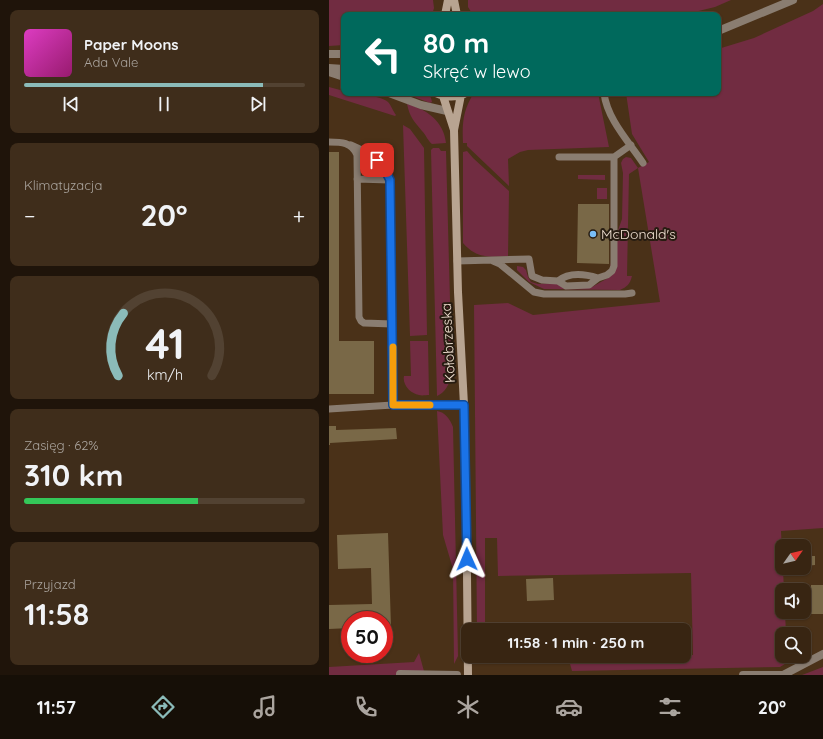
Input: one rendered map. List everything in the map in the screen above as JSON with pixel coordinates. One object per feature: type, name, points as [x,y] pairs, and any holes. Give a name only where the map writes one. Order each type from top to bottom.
[{"type":"main road","points":[[446,12],[448,0]]},
{"type":"main road","points":[[454,0],[456,12]]},
{"type":"main road","name":"Kołobrzeska","points":[[439,96],[454,130]]},
{"type":"main road","points":[[446,96],[456,96]]},
{"type":"main road","name":"Kołobrzeska","points":[[462,96],[454,130],[457,260],[464,405],[468,675]]},
{"type":"street","points":[[721,30],[793,0]]},
{"type":"street","points":[[329,54],[341,54]]},
{"type":"street","points":[[329,68],[341,69]]},
{"type":"street","points":[[329,72],[341,76]]},
{"type":"street","points":[[397,96],[421,105],[447,112]]},
{"type":"street","points":[[743,675],[783,675],[823,654]]},
{"type":"street","points":[[400,674],[457,675]]},
{"type":"lane","points":[[604,96],[611,114],[643,163]]},
{"type":"lane","points":[[329,142],[347,144],[358,148],[377,160],[390,180],[393,405]]},
{"type":"lane","points":[[347,144],[353,148],[357,155],[359,317],[361,321],[368,324],[392,324]]},
{"type":"lane","points":[[559,157],[614,157],[631,145]]},
{"type":"lane","points":[[457,260],[529,259],[532,276],[542,280],[558,281],[566,286],[589,285],[598,278],[612,271],[614,266],[614,157]]},
{"type":"lane","points":[[357,179],[390,180]]},
{"type":"lane","points":[[491,260],[500,264],[534,292],[544,294],[632,293]]},
{"type":"lane","points":[[329,409],[393,405],[464,405]]},
{"type":"shaded area","points":[[329,0],[433,0],[433,12],[341,12],[341,45],[329,46]]},
{"type":"shaded area","points":[[468,0],[731,0],[715,7],[694,12],[471,12],[468,7]]},
{"type":"shaded area","points":[[823,4],[823,528],[781,531],[781,539],[775,539],[775,575],[783,575],[784,583],[775,583],[775,619],[785,619],[786,627],[775,627],[775,663],[786,663],[780,667],[572,671],[570,663],[691,663],[691,655],[693,655],[691,573],[498,576],[497,538],[485,538],[485,623],[477,623],[474,305],[508,303],[533,315],[660,302],[638,168],[649,162],[632,134],[626,96],[721,96],[721,48],[754,38],[813,11]]},
{"type":"shaded area","points":[[329,87],[341,90],[341,96],[371,96],[380,98],[389,103],[396,115],[395,116],[329,95]]},
{"type":"shaded area","points":[[412,96],[430,96],[432,102],[430,103]]},
{"type":"shaded area","points":[[472,96],[599,96],[609,147],[528,150],[520,152],[508,159],[509,186],[467,146],[467,143],[463,143],[464,117]]},
{"type":"shaded area","points":[[407,104],[428,113],[438,123],[445,136],[446,143],[431,143],[409,113]]},
{"type":"shaded area","points":[[403,125],[410,129],[424,148],[427,335],[410,336]]},
{"type":"shaded area","points":[[433,148],[439,148],[441,151],[446,151],[452,376],[448,385],[440,395],[437,396],[431,150]]},
{"type":"shaded area","points":[[467,151],[509,191],[508,256],[484,256],[473,252],[463,243],[463,152]]},
{"type":"shaded area","points":[[626,157],[631,158],[638,168],[629,174],[627,276],[632,276],[626,286],[620,290],[544,289],[529,282],[517,270],[517,266],[523,267],[526,270],[531,282],[538,284],[556,283],[592,287],[608,278],[616,236],[622,219],[623,173],[621,163]]},
{"type":"shaded area","points":[[578,175],[605,175],[605,180],[578,179]]},
{"type":"shaded area","points":[[597,188],[607,188],[607,199],[597,199]]},
{"type":"shaded area","points":[[410,341],[428,341],[429,395],[413,393],[404,383],[404,376],[411,376]]},
{"type":"shaded area","points":[[437,411],[447,416],[453,427],[458,656],[454,664],[453,569],[443,535]]},
{"type":"shaded area","points":[[419,653],[425,675],[329,675],[329,667],[414,662]]},
{"type":"shaded area","points":[[823,667],[823,675],[802,675]]},
{"type":"building","points":[[329,152],[339,152],[339,341],[374,341],[374,394],[329,394]]},
{"type":"building","name":"McDonald's","points":[[578,204],[609,204],[609,264],[577,263]]},
{"type":"building","points":[[329,426],[336,426],[336,430],[396,428],[397,439],[330,443],[329,445]]},
{"type":"building","points":[[388,533],[390,611],[341,611],[341,628],[329,629],[329,605],[372,604],[371,568],[338,569],[337,535]]},
{"type":"building","points":[[811,556],[815,556],[815,565],[811,565]]},
{"type":"building","points":[[553,578],[554,600],[527,601],[526,579]]},
{"type":"building","points":[[811,585],[823,585],[823,614],[811,614]]},
{"type":"slow traffic","points":[[393,347],[393,405],[430,405]]},
{"type":"place","name":"McDonald's","points":[[593,234]]},
{"type":"route","points":[[377,160],[390,180],[393,405],[464,405],[467,559]]}]
